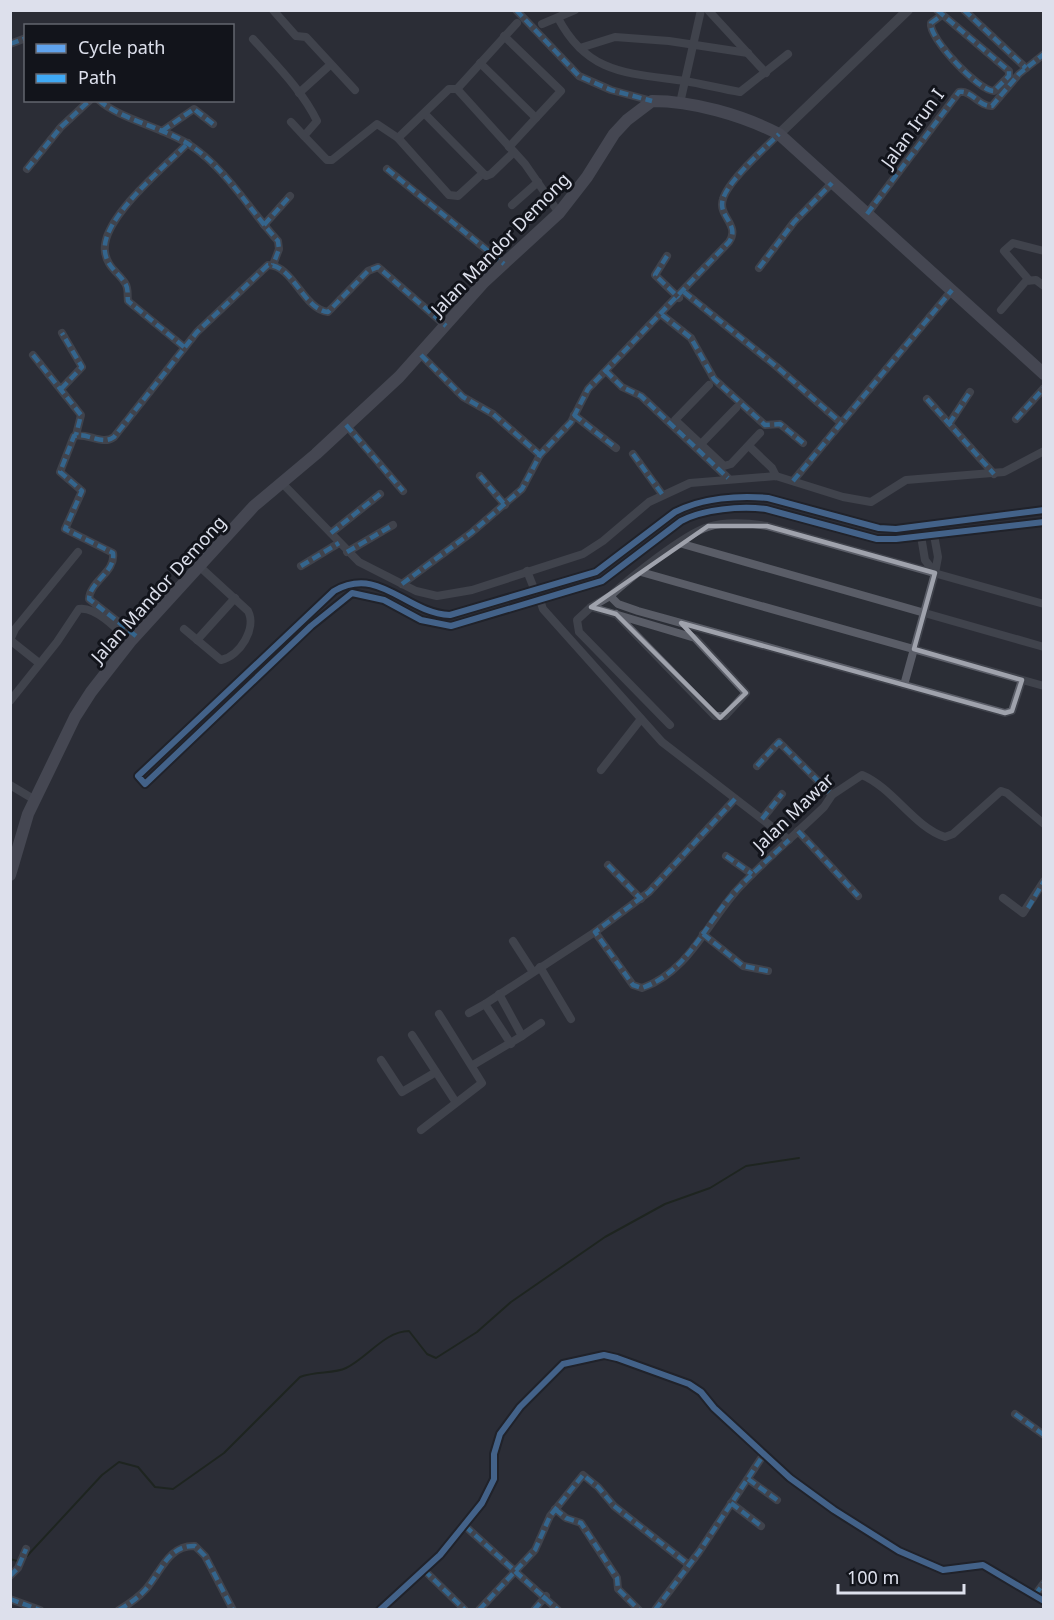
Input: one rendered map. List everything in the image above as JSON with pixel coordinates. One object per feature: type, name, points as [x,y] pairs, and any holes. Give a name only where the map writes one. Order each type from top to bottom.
[{"type":"main road","points":[[652,101],[680,103],[747,120],[779,134],[1044,374]]},
{"type":"main road","name":"Jalan Mandor Demong","points":[[10,875],[35,800],[83,704],[133,639],[254,506],[421,355],[484,282],[559,213],[587,177],[614,134],[627,120],[652,101]]},
{"type":"street","points":[[273,10],[296,36],[306,37],[355,90]]},
{"type":"street","points":[[516,10],[579,76],[611,90],[652,101]]},
{"type":"street","points":[[542,24],[575,10]]},
{"type":"street","points":[[680,103],[701,10]]},
{"type":"street","points":[[708,10],[766,73]]},
{"type":"street","points":[[964,10],[1026,68]]},
{"type":"street","points":[[402,584],[506,505],[528,482],[540,455],[564,430],[580,400],[681,295],[732,237],[733,226],[722,205],[724,195],[779,134],[907,11]]},
{"type":"street","points":[[940,13],[1009,71],[1009,76],[994,91],[985,89],[951,58],[931,32],[931,23],[940,13]]},
{"type":"street","points":[[558,18],[568,36],[595,61],[613,70],[648,78],[684,81],[740,92],[788,54]]},
{"type":"street","points":[[457,89],[517,23]]},
{"type":"street","points":[[291,122],[330,161],[371,126],[381,125],[398,138],[452,196],[458,196],[482,174],[491,174],[536,118],[560,93],[560,88],[504,36]]},
{"type":"street","points":[[580,48],[615,37],[694,44],[748,53]]},
{"type":"street","points":[[10,45],[24,39]]},
{"type":"street","points":[[253,39],[299,93],[317,121],[304,136]]},
{"type":"street","name":"Jalan Irun I","points":[[867,214],[959,92],[967,92],[984,106],[992,106],[1026,68],[1044,54]]},
{"type":"street","points":[[480,63],[536,118]]},
{"type":"street","points":[[299,93],[330,65]]},
{"type":"street","points":[[398,138],[449,89],[457,89],[512,150],[559,213]]},
{"type":"street","points":[[27,169],[62,127],[88,102]]},
{"type":"street","points":[[101,102],[108,110],[162,130],[188,143],[216,166],[279,245],[273,265]]},
{"type":"street","points":[[162,130],[194,110],[213,124]]},
{"type":"street","points":[[425,114],[482,174]]},
{"type":"street","points":[[184,346],[128,301],[126,285],[110,267],[105,244],[107,233],[116,217],[188,143]]},
{"type":"street","points":[[387,170],[504,264]]},
{"type":"street","points":[[512,205],[538,182]]},
{"type":"street","points":[[759,268],[794,222],[832,183]]},
{"type":"street","points":[[264,225],[290,196]]},
{"type":"street","points":[[1044,251],[1013,243],[1004,251],[1029,280],[1044,286]]},
{"type":"street","points":[[667,256],[655,275],[777,367],[840,422]]},
{"type":"street","points":[[76,435],[105,440],[114,437],[184,346],[261,269],[273,265]]},
{"type":"street","points":[[273,265],[319,308],[328,312],[368,272],[378,267],[446,326]]},
{"type":"street","points":[[1001,310],[1029,280]]},
{"type":"street","points":[[793,481],[952,290]]},
{"type":"street","points":[[662,315],[690,338],[708,371],[723,388],[765,425],[780,424],[803,443]]},
{"type":"street","points":[[62,333],[82,367],[62,389]]},
{"type":"street","points":[[33,355],[81,415],[76,435],[60,472],[82,491],[65,529],[113,553],[113,563],[91,591],[89,599],[133,639]]},
{"type":"street","points":[[421,355],[463,397],[493,414],[540,455]]},
{"type":"street","points":[[606,371],[622,387],[641,396],[728,478]]},
{"type":"street","points":[[709,385],[675,420],[724,466],[731,464],[760,433]]},
{"type":"street","points":[[1016,419],[1044,388]]},
{"type":"street","points":[[949,424],[970,392]]},
{"type":"street","points":[[927,399],[994,474]]},
{"type":"street","points":[[701,444],[736,408]]},
{"type":"street","points":[[574,415],[616,448]]},
{"type":"street","points":[[346,425],[403,491]]},
{"type":"street","points":[[748,446],[772,468],[776,476]]},
{"type":"street","points":[[281,482],[347,552],[364,566],[437,597],[472,590],[575,557],[594,548],[630,516],[662,494],[690,483],[728,478],[776,476],[871,502],[882,497],[892,486],[906,480],[994,474],[1014,468],[1044,451]]},
{"type":"street","points":[[633,454],[662,494]]},
{"type":"street","points":[[480,476],[506,505]]},
{"type":"street","points":[[331,533],[380,494]]},
{"type":"street","points":[[1044,510],[896,529],[859,524],[768,498],[750,496],[689,505],[669,516],[596,572],[450,615],[425,610],[388,590],[350,582],[334,591],[138,776],[145,784],[311,626],[352,593],[384,600],[421,620],[439,626],[451,626],[602,581],[675,525],[692,515],[750,507],[766,509],[877,539],[1044,522]]},
{"type":"street","points":[[805,520],[808,509]]},
{"type":"street","points":[[669,516],[675,525]]},
{"type":"street","points":[[670,725],[579,632],[577,620],[591,607],[610,596],[679,543],[708,526],[746,523],[767,526],[1044,604]]},
{"type":"street","points":[[347,552],[393,525]]},
{"type":"street","points":[[904,685],[935,573],[938,556],[934,535]]},
{"type":"street","points":[[921,536],[925,560],[935,573]]},
{"type":"street","points":[[301,566],[339,543]]},
{"type":"street","points":[[679,543],[1044,647]]},
{"type":"street","points":[[39,663],[10,640],[15,629],[78,552]]},
{"type":"street","points":[[184,629],[225,660],[247,639],[251,617],[235,598],[199,566]]},
{"type":"street","points":[[527,571],[535,591]]},
{"type":"street","points":[[641,572],[1044,686]]},
{"type":"street","points":[[610,596],[628,608],[1005,713],[1012,711],[1022,680]]},
{"type":"street","points":[[197,640],[235,598]]},
{"type":"street","points":[[540,600],[543,609],[627,700],[641,719],[670,748],[789,840]]},
{"type":"street","points":[[591,607],[616,614],[695,638],[746,693],[720,718],[616,614]]},
{"type":"street","points":[[12,695],[79,609],[88,608],[133,639]]},
{"type":"street","points":[[305,618],[311,626]]},
{"type":"street","points":[[695,638],[699,628]]},
{"type":"street","points":[[601,770],[641,719]]},
{"type":"street","points":[[757,766],[778,742],[832,795]]},
{"type":"street","name":"Jalan Mawar","points":[[595,932],[633,985],[642,988],[670,974],[726,902],[752,874],[824,807],[832,795],[862,775],[881,786],[932,830],[945,837],[953,834],[996,793],[1004,792],[1044,824]]},
{"type":"street","points":[[10,785],[35,800]]},
{"type":"street","points":[[762,819],[782,794]]},
{"type":"street","points":[[469,1013],[595,932],[641,899],[672,871],[735,799]]},
{"type":"street","points":[[798,831],[858,896]]},
{"type":"street","points":[[726,856],[752,874]]},
{"type":"street","points":[[608,865],[641,899]]},
{"type":"street","points":[[1003,898],[1023,913],[1044,881]]},
{"type":"street","points":[[703,934],[743,966],[768,971]]},
{"type":"street","points":[[513,941],[537,970],[571,1019]]},
{"type":"street","points":[[499,994],[522,1036]]},
{"type":"street","points":[[485,1004],[511,1044]]},
{"type":"street","points":[[421,1130],[455,1101],[482,1083],[473,1065],[439,1014]]},
{"type":"street","points":[[473,1065],[511,1044],[541,1023]]},
{"type":"street","points":[[412,1035],[455,1101]]},
{"type":"street","points":[[381,1060],[402,1092],[436,1072]]},
{"type":"street","points":[[380,1610],[424,1570],[465,1527],[491,1489],[496,1443],[506,1424],[546,1379],[563,1364],[572,1360],[604,1356],[617,1358],[689,1384],[701,1392],[714,1408],[764,1454],[818,1499],[899,1551],[943,1570],[967,1565],[983,1565],[1044,1601]]},
{"type":"street","points":[[1015,1414],[1044,1436]]},
{"type":"street","points":[[655,1610],[689,1565],[764,1454]]},
{"type":"street","points":[[479,1610],[535,1550],[555,1509],[580,1476],[586,1476],[614,1506],[689,1565]]},
{"type":"street","points":[[748,1479],[777,1500]]},
{"type":"street","points":[[732,1503],[761,1526]]},
{"type":"street","points":[[555,1509],[566,1518],[580,1523],[617,1578],[618,1589],[639,1610]]},
{"type":"street","points":[[465,1527],[546,1596],[558,1610]]},
{"type":"street","points":[[119,1610],[146,1589],[172,1553],[187,1546],[200,1549],[233,1610]]},
{"type":"street","points":[[10,1576],[18,1568],[26,1549]]},
{"type":"street","points":[[424,1570],[465,1610]]},
{"type":"street","points":[[1035,1595],[1044,1583]]},
{"type":"street","points":[[534,1610],[546,1596]]},
{"type":"street","points":[[10,1599],[40,1610]]},
{"type":"highlighted area","points":[[708,526],[767,526],[935,573],[914,649],[1022,680],[1012,711],[1005,713],[681,623],[746,693],[720,718],[616,614],[591,607]]},
{"type":"waterway","points":[[27,1556],[102,1475],[119,1462],[138,1467],[155,1487],[173,1489],[224,1453],[300,1377],[346,1368],[384,1340],[400,1332],[409,1331],[427,1354],[436,1358],[477,1332],[511,1302],[605,1237],[665,1204],[710,1188],[746,1166],[799,1158]]},
{"type":"waterway","points":[[10,1559],[17,1561]]},
{"type":"marked path","points":[[516,10],[579,76],[611,90],[652,101]]},
{"type":"marked path","points":[[937,10],[1009,71],[1009,76],[994,91],[987,89],[967,74],[938,40],[931,23],[942,15]]},
{"type":"marked path","points":[[964,10],[1026,68]]},
{"type":"marked path","points":[[10,44],[24,39]]},
{"type":"marked path","points":[[867,214],[959,92],[968,93],[983,104],[992,106],[1019,74],[1044,54]]},
{"type":"marked path","points":[[27,169],[61,127],[88,102]]},
{"type":"marked path","points":[[102,102],[118,113],[180,139],[215,166],[278,241],[279,249],[273,265]]},
{"type":"marked path","points":[[162,131],[194,109],[213,124]]},
{"type":"marked path","points":[[402,584],[471,533],[522,489],[540,455],[571,422],[588,389],[729,242],[732,230],[722,205],[726,192],[748,165],[779,134]]},
{"type":"marked path","points":[[184,347],[128,301],[126,285],[110,266],[105,252],[106,239],[123,209],[150,179],[188,143]]},
{"type":"marked path","points":[[387,169],[504,264]]},
{"type":"marked path","points":[[759,268],[794,222],[832,183]]},
{"type":"marked path","points":[[264,225],[290,196]]},
{"type":"marked path","points":[[667,256],[655,275],[679,298]]},
{"type":"marked path","points":[[136,636],[89,599],[90,593],[111,566],[113,553],[65,529],[82,491],[60,472],[74,436],[99,440],[114,437],[197,332],[268,265],[284,272],[312,303],[328,312],[368,271],[378,267],[446,326]]},
{"type":"marked path","points":[[793,481],[952,290]]},
{"type":"marked path","points":[[684,292],[777,367],[840,422]]},
{"type":"marked path","points":[[662,315],[691,338],[714,379],[765,425],[780,424],[803,443]]},
{"type":"marked path","points":[[61,389],[82,367],[62,333]]},
{"type":"marked path","points":[[33,355],[81,415],[76,435]]},
{"type":"marked path","points":[[421,355],[463,397],[493,414],[540,455]]},
{"type":"marked path","points":[[606,371],[622,387],[641,396],[728,478]]},
{"type":"marked path","points":[[1016,419],[1044,388]]},
{"type":"marked path","points":[[949,424],[970,392]]},
{"type":"marked path","points":[[927,399],[994,474]]},
{"type":"marked path","points":[[574,415],[616,448]]},
{"type":"marked path","points":[[346,425],[403,491]]},
{"type":"marked path","points":[[633,454],[662,494]]},
{"type":"marked path","points":[[480,476],[505,505]]},
{"type":"marked path","points":[[331,533],[380,494]]},
{"type":"marked path","points":[[347,552],[393,525]]},
{"type":"marked path","points":[[301,566],[339,543]]},
{"type":"marked path","points":[[757,766],[779,742],[832,795]]},
{"type":"marked path","points":[[762,819],[782,794]]},
{"type":"marked path","points":[[735,799],[649,892],[595,932],[633,985],[642,988],[657,981],[680,963],[734,893],[789,840]]},
{"type":"marked path","points":[[798,831],[858,896]]},
{"type":"marked path","points":[[726,856],[752,874]]},
{"type":"marked path","points":[[608,865],[641,899]]},
{"type":"marked path","points":[[1028,908],[1044,881]]},
{"type":"marked path","points":[[703,934],[743,966],[768,971]]},
{"type":"marked path","points":[[1015,1414],[1044,1435]]},
{"type":"marked path","points":[[655,1610],[699,1552],[764,1454]]},
{"type":"marked path","points":[[479,1610],[535,1550],[550,1516],[583,1475],[598,1487],[614,1506],[689,1565]]},
{"type":"marked path","points":[[748,1479],[777,1500]]},
{"type":"marked path","points":[[731,1503],[761,1526]]},
{"type":"marked path","points":[[555,1509],[566,1518],[581,1523],[617,1578],[618,1589],[639,1610]]},
{"type":"marked path","points":[[465,1526],[558,1610]]},
{"type":"marked path","points":[[119,1610],[143,1592],[172,1555],[178,1550],[195,1546],[205,1556],[233,1610]]},
{"type":"marked path","points":[[10,1576],[18,1568],[26,1549]]},
{"type":"marked path","points":[[424,1570],[465,1610]]},
{"type":"marked path","points":[[1035,1595],[1044,1583]]},
{"type":"marked path","points":[[534,1610],[546,1596]]},
{"type":"marked path","points":[[10,1599],[40,1610]]},
{"type":"cycle path","points":[[1044,510],[896,529],[879,528],[768,498],[721,499],[697,503],[675,512],[596,572],[450,615],[419,607],[379,587],[350,584],[334,591],[138,776],[145,784],[311,626],[352,593],[384,600],[421,620],[451,626],[602,581],[681,521],[722,509],[766,509],[877,539],[896,539],[1044,522]]},
{"type":"cycle path","points":[[380,1610],[440,1555],[482,1503],[494,1479],[494,1454],[500,1434],[520,1407],[563,1364],[604,1355],[689,1384],[701,1392],[714,1408],[790,1478],[834,1510],[899,1551],[943,1570],[983,1565],[1044,1601]]}]
